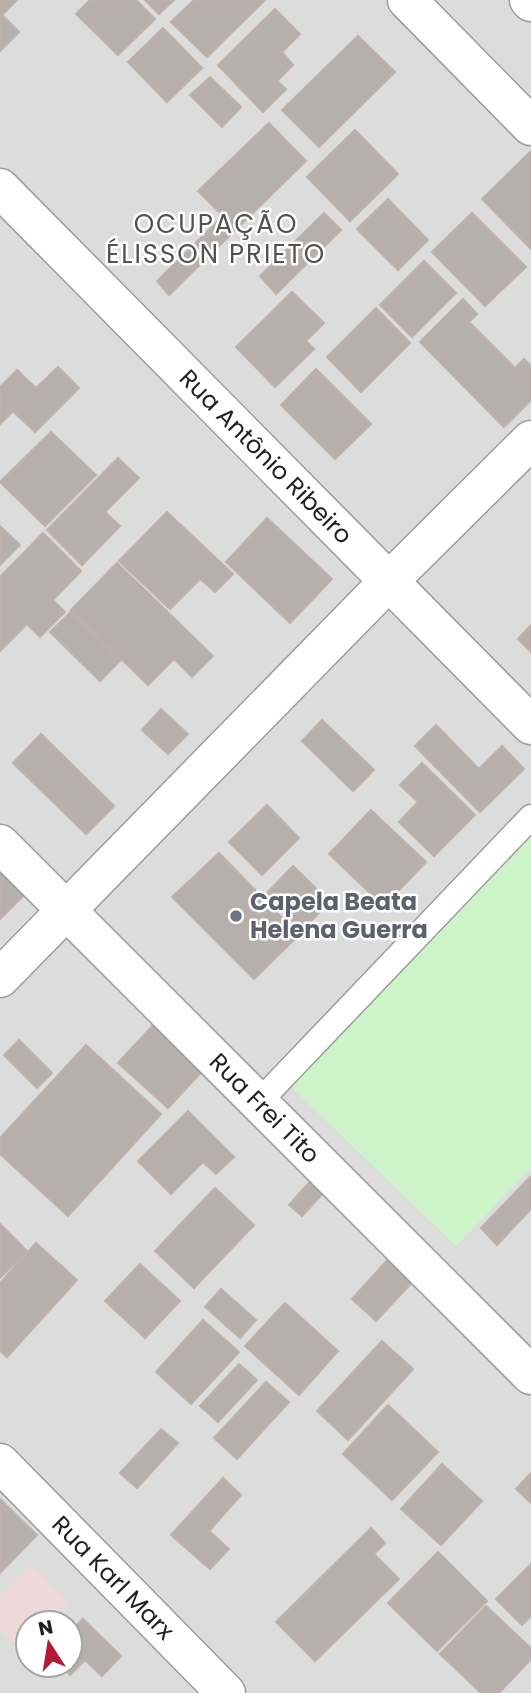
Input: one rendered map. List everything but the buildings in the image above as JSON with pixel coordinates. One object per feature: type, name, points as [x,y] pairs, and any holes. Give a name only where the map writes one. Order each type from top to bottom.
[{"type":"street","points":[[407,0],[531,126]]},
{"type":"street","name":"Rua Antônio Ribeiro","points":[[0,188],[531,725]]},
{"type":"street","points":[[0,978],[531,440]]},
{"type":"street","name":"Rua Frei Tito","points":[[0,844],[531,1375]]},
{"type":"street","name":"Rua Karl Marx","points":[[0,1463],[226,1693]]},
{"type":"lane","points":[[258,1102],[531,817]]},
{"type":"shaded area","points":[[0,0],[531,0],[531,1693],[0,1693]]},
{"type":"shaded area","points":[[31,1565],[70,1603],[64,1609],[14,1609],[14,1644],[0,1630],[0,1596]]},
{"type":"green space","points":[[531,827],[531,1169],[456,1246],[285,1081]]},
{"type":"place","name":"Capela Beata Helena Guerra","points":[[236,916]]},
{"type":"district","name":"OCUPAÇÃO ÉLISSON PRIETO","points":[[216,239]]}]
